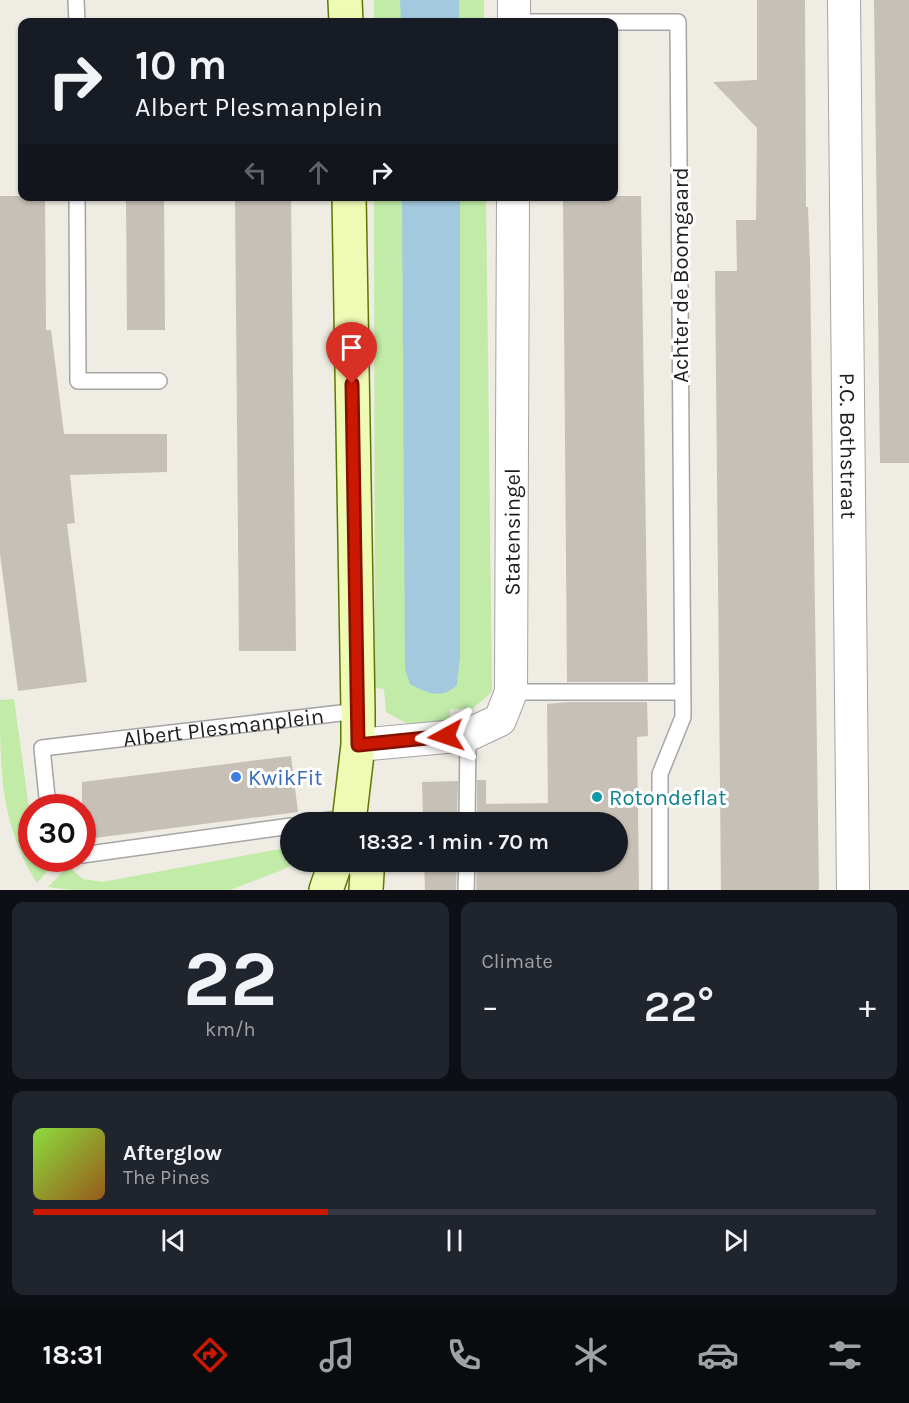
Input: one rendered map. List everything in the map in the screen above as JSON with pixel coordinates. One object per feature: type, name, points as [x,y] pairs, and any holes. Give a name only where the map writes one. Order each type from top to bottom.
[{"type":"main road","points":[[345,0],[346,18]]},
{"type":"main road","points":[[349,201],[358,711]]},
{"type":"main road","name":"Albert Plesmanplein","points":[[352,812],[358,745],[358,711]]},
{"type":"main road","points":[[326,890],[332,872]]},
{"type":"main road","points":[[366,890],[367,872]]},
{"type":"street","points":[[514,0],[514,18]]},
{"type":"street","name":"P.C. Bothstraat","points":[[844,0],[853,890]]},
{"type":"street","name":"Statensingel","points":[[358,745],[468,735],[500,720],[512,692],[513,201]]},
{"type":"lane","points":[[76,0],[77,18]]},
{"type":"lane","name":"Achter de Boomgaard","points":[[618,22],[678,22],[681,692],[683,717],[660,774],[660,890]]},
{"type":"lane","points":[[77,201],[78,381],[159,381]]},
{"type":"lane","points":[[512,692],[681,692]]},
{"type":"lane","name":"Albert Plesmanplein","points":[[47,794],[42,748],[358,711]]},
{"type":"lane","points":[[467,812],[468,735]]},
{"type":"lane","points":[[96,853],[280,828]]},
{"type":"lane","points":[[466,890],[467,872]]},
{"type":"green space","points":[[374,0],[484,0],[484,18],[374,18]]},
{"type":"green space","points":[[374,201],[486,201],[492,692],[472,709],[450,709],[450,722],[406,723],[386,712],[384,689],[375,688]]},
{"type":"green space","points":[[14,699],[27,794],[18,794],[18,844],[9,818],[2,773],[0,700]]},
{"type":"green space","points":[[280,849],[280,871],[230,890],[72,890],[48,887],[62,872],[75,872],[83,879],[102,882]]},
{"type":"green space","points":[[31,872],[47,872],[37,883]]},
{"type":"water","points":[[400,0],[459,0],[459,18],[401,18]]},
{"type":"water","points":[[402,201],[460,201],[460,656],[457,685],[451,690],[434,694],[410,684],[405,669]]},
{"type":"building","points":[[757,0],[805,0],[806,207],[808,207],[810,263],[819,890],[721,890],[715,271],[737,271],[736,220],[756,220],[757,128],[713,82],[757,80]]},
{"type":"building","points":[[874,0],[909,0],[909,463],[880,463]]},
{"type":"building","points":[[0,196],[18,196],[18,201],[45,201],[46,330],[51,330],[64,434],[167,434],[167,472],[70,475],[75,523],[67,524],[87,682],[18,691],[0,554]]},
{"type":"building","points":[[618,196],[641,196],[648,682],[567,682],[563,201],[618,201]]},
{"type":"building","points":[[126,201],[164,201],[165,330],[127,330]]},
{"type":"building","points":[[235,201],[291,201],[296,651],[239,651]]},
{"type":"building","name":"Rotondeflat","points":[[647,702],[648,736],[637,737],[639,890],[476,890],[477,872],[628,872],[628,812],[477,812],[477,780],[486,780],[486,804],[548,803],[547,704]]},
{"type":"building","points":[[291,756],[298,812],[280,812],[280,814],[96,838],[96,794],[82,794],[82,782]]},
{"type":"building","points":[[458,781],[457,812],[423,812],[422,782]]},
{"type":"building","points":[[424,872],[457,872],[456,890],[425,890]]},
{"type":"place","name":"KwikFit","points":[[236,777]]},
{"type":"place","name":"Rotondeflat","points":[[597,797]]},
{"type":"route","points":[[352,384],[358,745],[446,736]]}]
